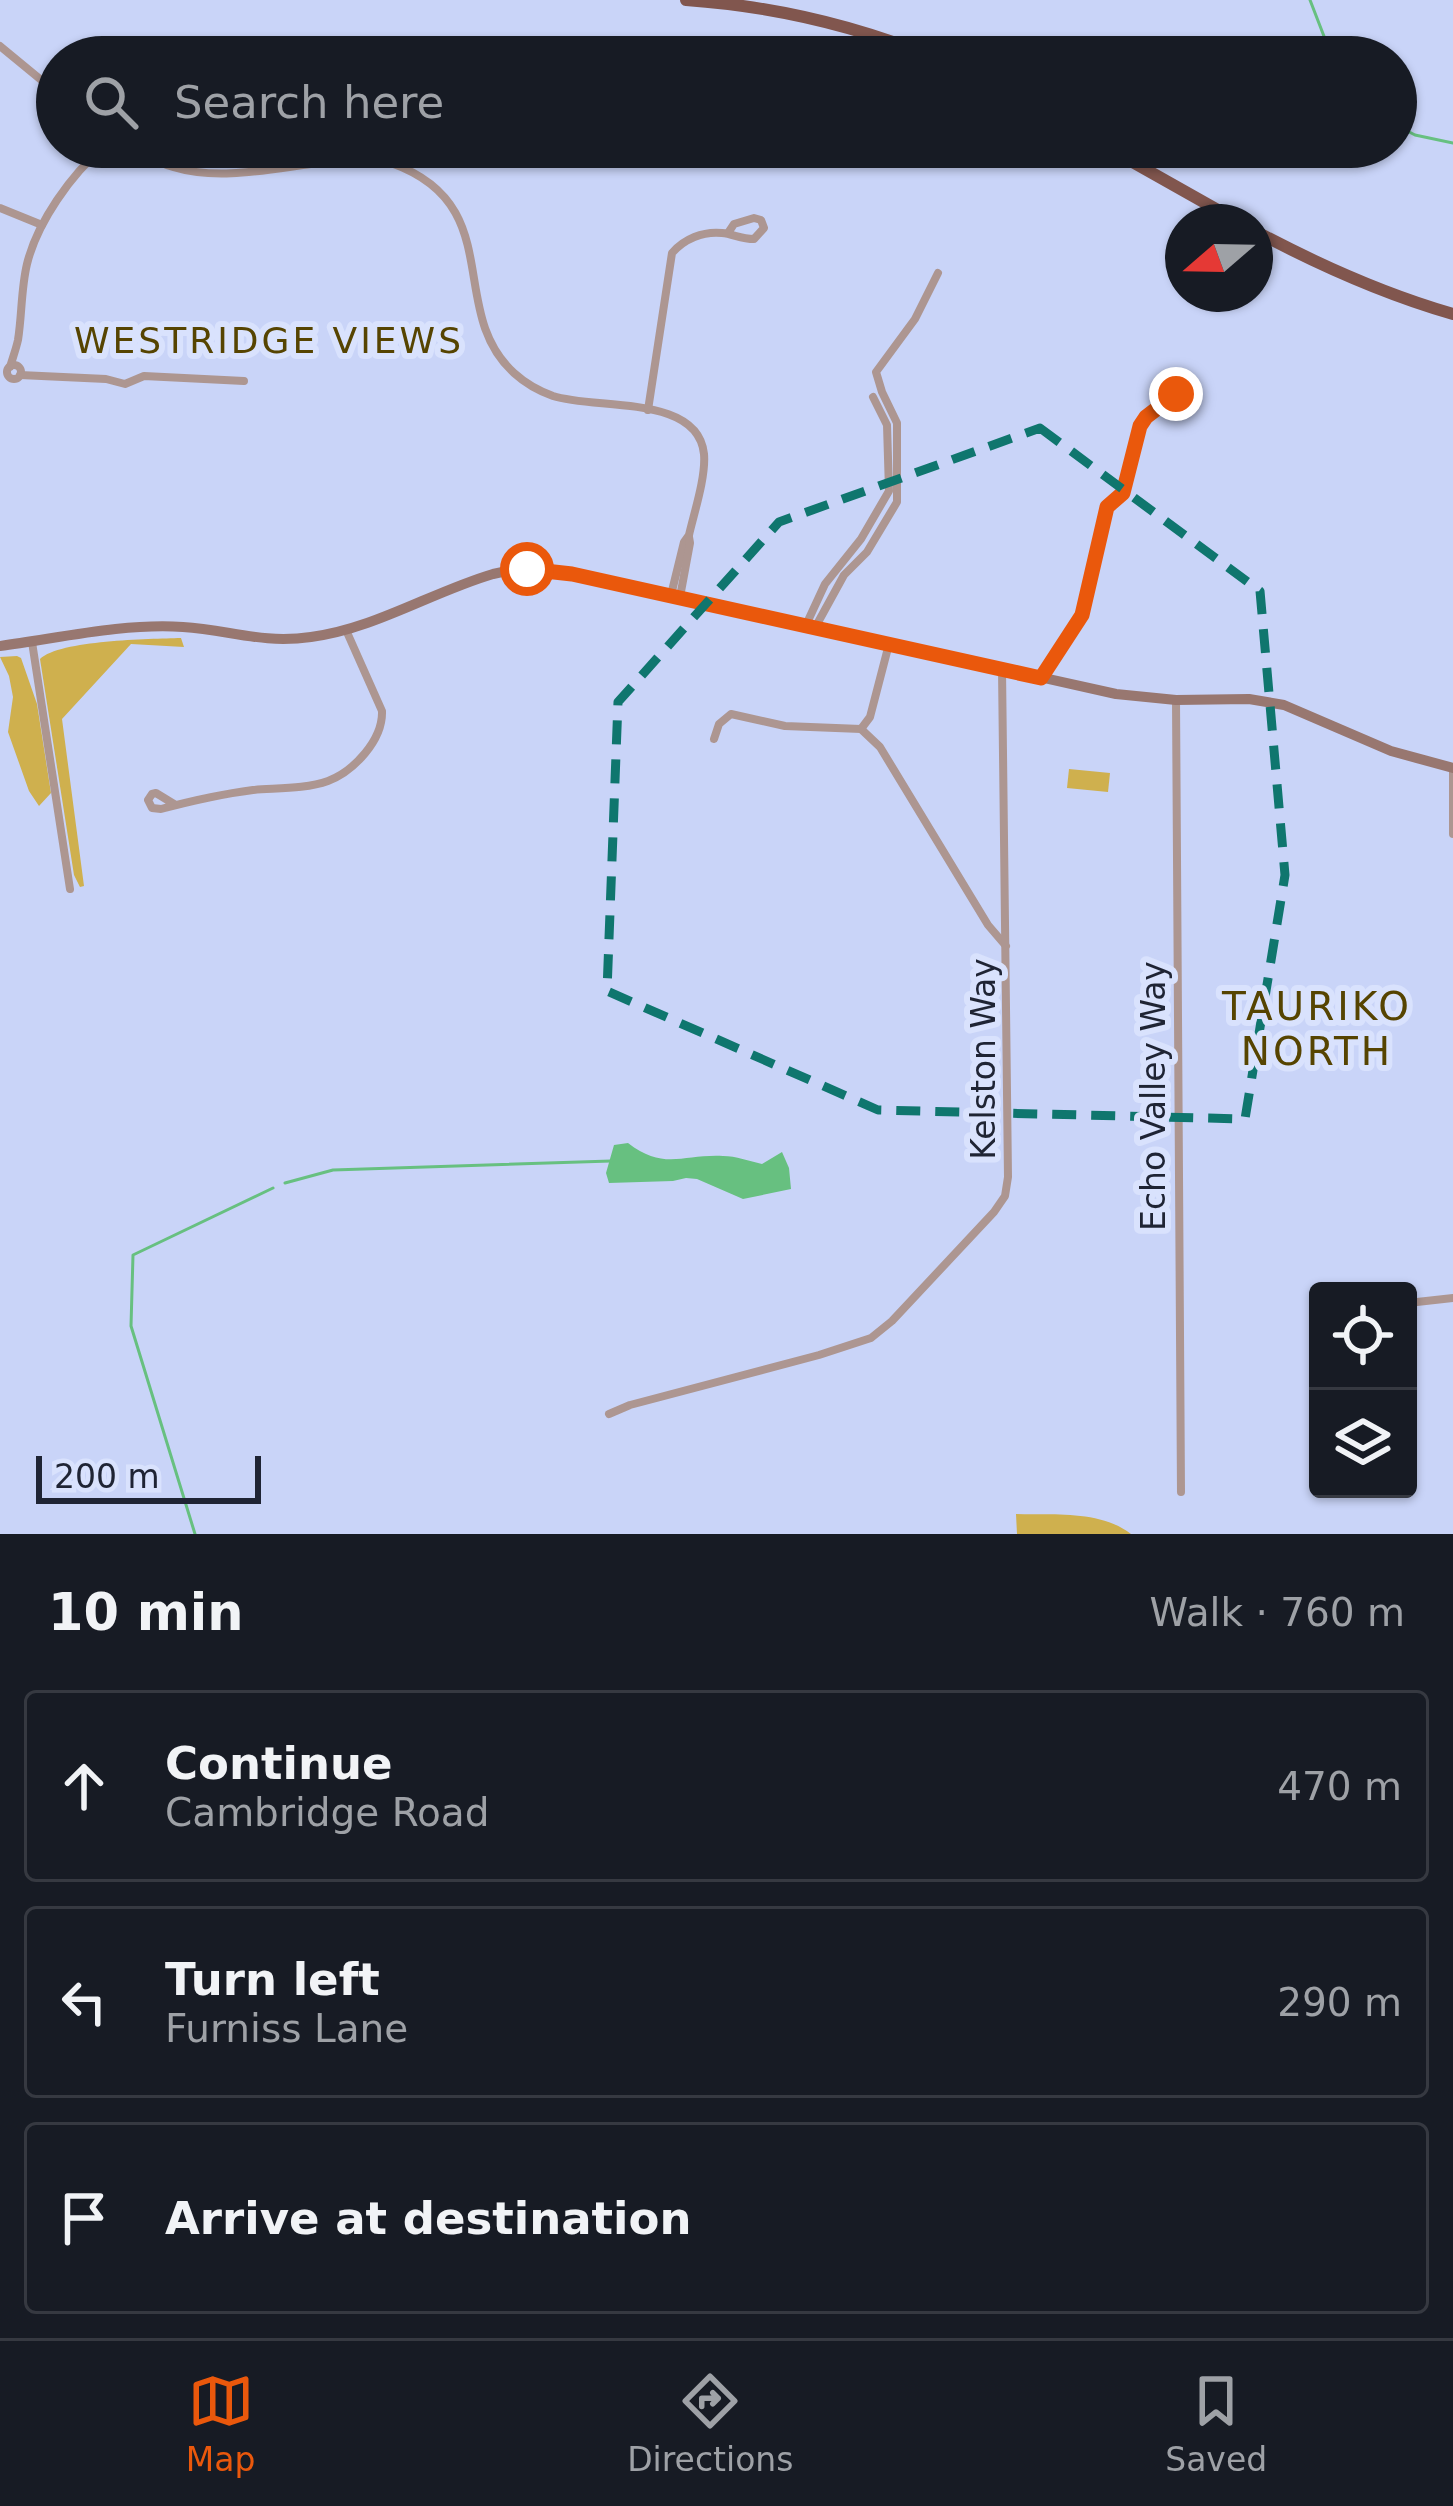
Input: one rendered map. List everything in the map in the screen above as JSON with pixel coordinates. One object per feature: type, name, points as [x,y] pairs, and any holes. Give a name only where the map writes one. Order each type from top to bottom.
[{"type":"highway","points":[[686,0],[763,9],[870,36]]},
{"type":"highway","points":[[1143,168],[1207,204]]},
{"type":"highway","points":[[1273,240],[1335,272],[1453,314]]},
{"type":"main road","points":[[0,646],[158,626],[273,640],[314,637],[516,569],[572,574],[1134,697],[1227,698],[1283,705],[1391,751],[1453,768]]},
{"type":"street","points":[[0,46],[36,76]]},
{"type":"street","points":[[85,168],[42,225],[26,270],[17,370],[125,384],[143,376],[244,380]]},
{"type":"street","points":[[181,168],[205,173],[275,168]]},
{"type":"street","points":[[402,168],[435,188],[463,224],[485,329],[494,350],[514,373],[553,396],[673,415],[690,424],[703,446],[704,464],[676,596]]},
{"type":"street","points":[[0,208],[42,225]]},
{"type":"street","points":[[648,410],[672,253],[686,239],[728,233]]},
{"type":"street","points":[[810,627],[844,575],[867,552],[897,502],[898,423],[876,371],[915,320],[938,273]]},
{"type":"street","points":[[1041,678],[1082,615],[1107,507],[1123,493],[1140,426],[1176,394]]},
{"type":"street","points":[[810,627],[825,584],[861,539],[889,491],[887,425],[873,397]]},
{"type":"street","points":[[174,804],[325,783],[348,770],[373,743],[383,722],[346,630]]},
{"type":"street","points":[[32,642],[70,889]]},
{"type":"street","points":[[861,729],[870,717],[890,644]]},
{"type":"street","name":"Kelston Way","points":[[609,1414],[871,1338],[994,1212],[1007,1188],[1002,669]]},
{"type":"street","name":"Echo Valley Way","points":[[1176,700],[1181,1492]]},
{"type":"street","points":[[714,739],[718,724],[738,713],[785,726],[861,729],[880,748],[988,926],[1006,946]]},
{"type":"street","points":[[1453,768],[1453,834]]},
{"type":"street","points":[[1417,1302],[1453,1298]]},
{"type":"highlighted area","points":[[1040,428],[1260,591],[1285,875],[1245,1119],[878,1110],[607,991],[618,702],[779,522]]},
{"type":"shaded area","points":[[181,638],[184,647],[131,644],[62,719],[84,886],[80,887],[74,875],[40,659],[85,644]]},
{"type":"shaded area","points":[[17,656],[37,704],[51,793],[39,806],[8,732],[13,697],[0,657]]},
{"type":"shaded area","points":[[1069,769],[1110,773],[1108,792],[1067,788]]},
{"type":"shaded area","points":[[628,1143],[663,1159],[728,1156],[762,1164],[782,1152],[791,1189],[743,1199],[697,1179],[609,1183],[606,1173],[614,1145]]},
{"type":"shaded area","points":[[1016,1514],[1091,1517],[1131,1534],[1017,1534]]},
{"type":"waterway","points":[[1310,0],[1324,36]]},
{"type":"waterway","points":[[1417,135],[1453,143]]},
{"type":"waterway","points":[[285,1183],[333,1170],[611,1161]]},
{"type":"waterway","points":[[195,1534],[131,1326],[133,1255],[273,1188]]},
{"type":"district","name":"WESTRIDGE VIEWS","points":[[269,340]]},
{"type":"district","name":"TAURIKO NORTH","points":[[1317,1028]]},
{"type":"route","points":[[527,569],[572,574],[1041,678],[1082,615],[1107,507],[1123,493],[1140,426],[1176,394]]}]
